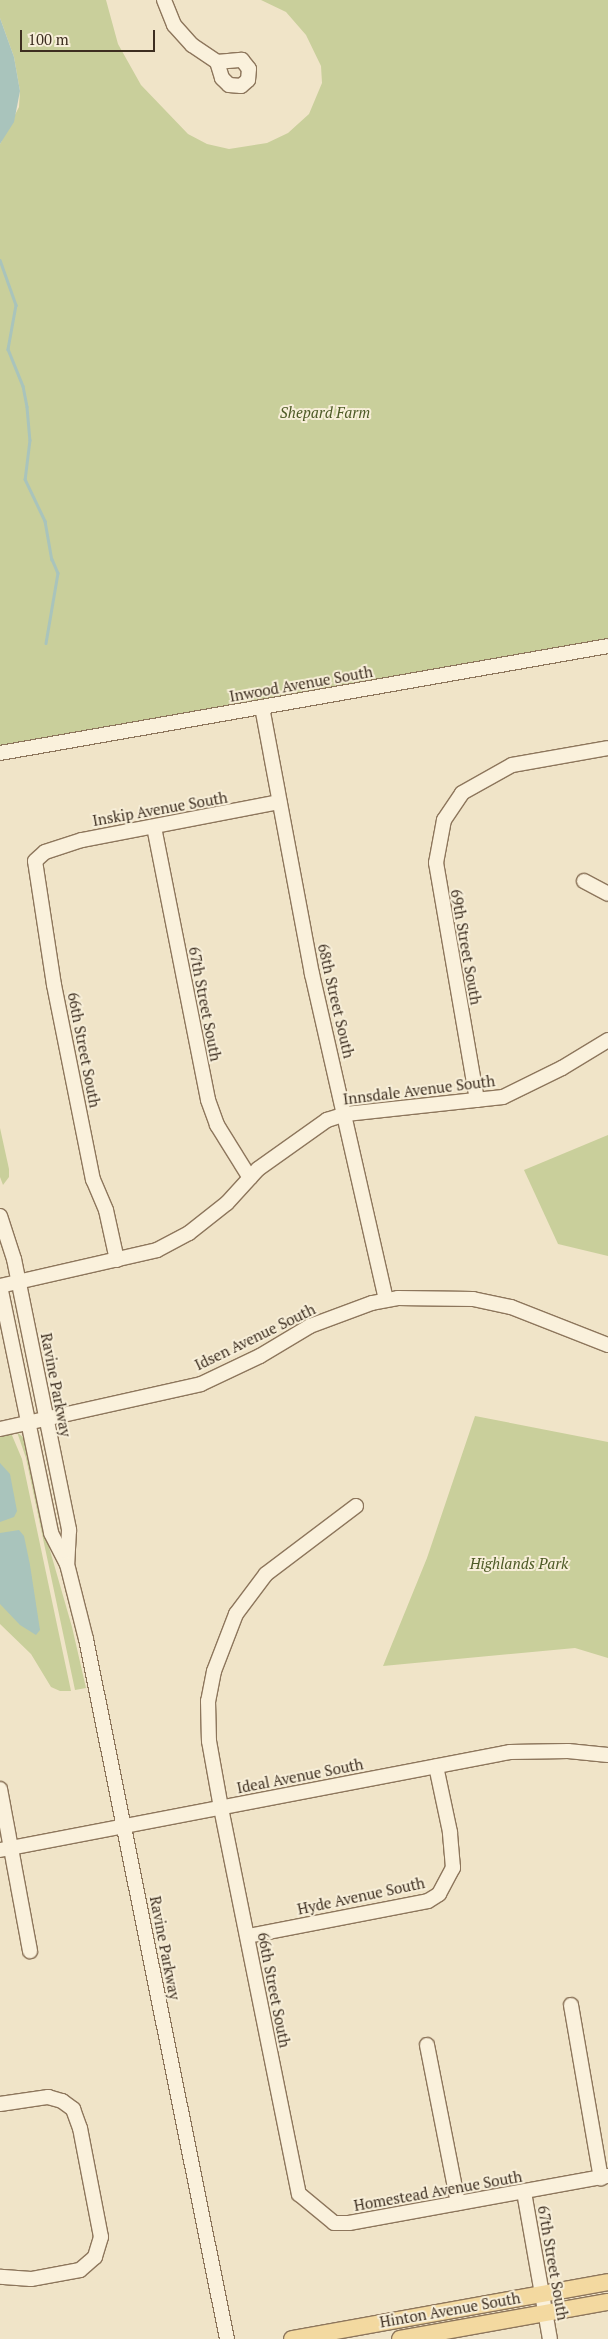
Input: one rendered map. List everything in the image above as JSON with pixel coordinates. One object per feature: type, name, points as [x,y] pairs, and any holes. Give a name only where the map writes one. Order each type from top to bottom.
[{"type":"main road","name":"Hinton Avenue South","points":[[292,2339],[608,2282]]},
{"type":"main road","name":"Hinton Avenue South","points":[[400,2339],[608,2302]]},
{"type":"street","points":[[164,0],[174,25],[186,40],[217,62]]},
{"type":"street","name":"Inwood Avenue South","points":[[0,753],[608,646]]},
{"type":"street","name":"68th Street South","points":[[262,707],[312,974],[346,1114],[386,1300]]},
{"type":"street","name":"69th Street South","points":[[477,1100],[436,863],[444,820],[454,802],[481,779],[512,765],[608,748]]},
{"type":"street","name":"Inskip Avenue South","points":[[48,850],[82,840],[279,802]]},
{"type":"street","name":"67th Street South","points":[[154,827],[208,1100],[217,1125],[250,1178]]},
{"type":"street","name":"66th Street South","points":[[48,850],[35,861],[35,874],[92,1180],[106,1210],[117,1260]]},
{"type":"street","points":[[584,881],[608,894]]},
{"type":"street","name":"Innsdale Avenue South","points":[[0,1286],[157,1250],[189,1233],[227,1203],[250,1178],[312,1128],[346,1114],[503,1096],[523,1089],[608,1040]]},
{"type":"street","name":"Ravine Parkway","points":[[0,1216],[18,1282],[69,1530],[67,1564],[124,1826],[227,2339]]},
{"type":"street","name":"Ravine Parkway","points":[[0,1286],[50,1533],[67,1564]]},
{"type":"street","name":"Idsen Avenue South","points":[[0,1429],[200,1384],[260,1356],[310,1326],[386,1300],[473,1299],[546,1318],[608,1345]]},
{"type":"street","name":"66th Street South","points":[[295,2178],[221,1808],[210,1741],[208,1701],[226,1636],[236,1614],[266,1574],[356,1506]]},
{"type":"street","name":"Ideal Avenue South","points":[[5,1849],[510,1752],[568,1751],[608,1755]]},
{"type":"street","name":"Hyde Avenue South","points":[[248,1936],[428,1901],[439,1894],[453,1868],[450,1832],[436,1766]]},
{"type":"street","points":[[0,1789],[5,1849],[30,1951]]},
{"type":"street","points":[[571,2005],[605,2177]]},
{"type":"street","points":[[427,2045],[458,2203]]},
{"type":"street","points":[[0,2104],[50,2097],[73,2109],[80,2128],[101,2237],[95,2257],[80,2270],[31,2279],[0,2277]]},
{"type":"street","name":"Homestead Avenue South","points":[[295,2178],[299,2194],[306,2202],[334,2223],[349,2224],[605,2177]]},
{"type":"street","name":"67th Street South","points":[[524,2192],[550,2339]]},
{"type":"green space","name":"Shepard Farm","points":[[0,0],[106,0],[118,44],[141,85],[188,134],[207,144],[229,149],[267,143],[288,133],[309,114],[322,83],[321,66],[306,35],[286,12],[261,0],[608,0],[608,641],[0,748],[0,144],[19,107],[20,91],[14,57],[0,18]]},
{"type":"green space","points":[[0,1128],[9,1169],[9,1177],[3,1185],[0,1177]]},
{"type":"green space","points":[[608,1135],[608,1256],[558,1244],[524,1170]]},
{"type":"green space","name":"Highlands Park","points":[[475,1416],[608,1442],[608,1658],[575,1648],[383,1666],[427,1558]]},
{"type":"green space","points":[[17,1432],[25,1439],[43,1526],[72,1627],[86,1688],[75,1690],[26,1458]]},
{"type":"green space","points":[[11,1433],[22,1459],[71,1691],[60,1691],[51,1687],[31,1654],[0,1624],[0,1435]]},
{"type":"water","points":[[0,18],[14,57],[20,91],[14,122],[0,144]]},
{"type":"water","points":[[0,1463],[10,1474],[17,1511],[14,1517],[0,1522]]},
{"type":"water","points":[[19,1530],[24,1536],[30,1565],[40,1630],[36,1635],[20,1625],[0,1604],[0,1533]]},
{"type":"waterway","points":[[0,260],[16,305],[8,349],[23,386],[27,407],[30,440],[25,479],[45,521],[52,559],[58,573],[46,643]]}]
